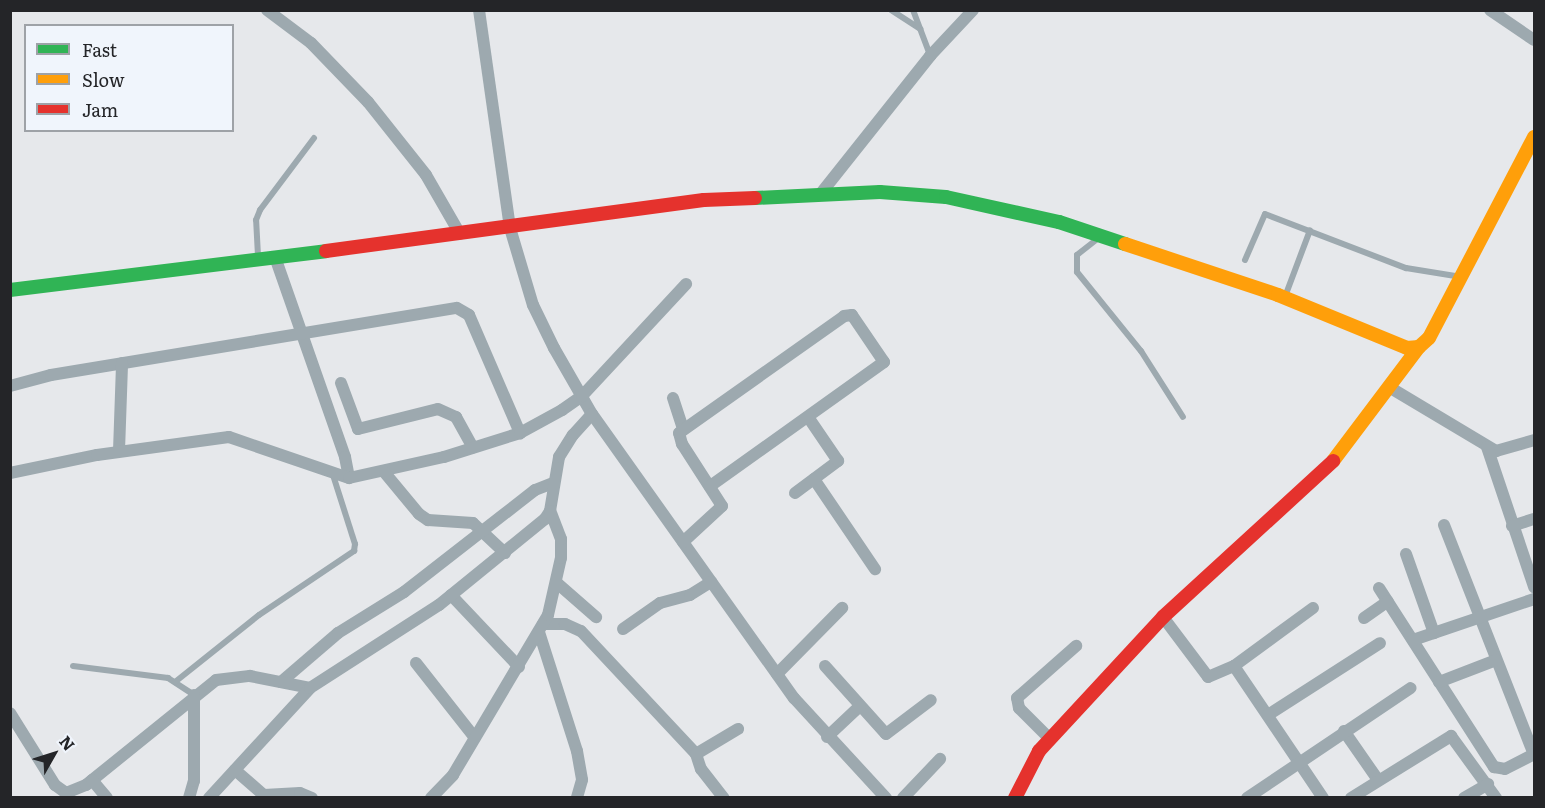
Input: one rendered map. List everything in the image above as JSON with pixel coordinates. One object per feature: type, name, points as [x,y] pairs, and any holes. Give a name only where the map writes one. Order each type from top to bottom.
[{"type":"main road","points":[[1015,798],[1029,766],[1050,739],[1163,617],[1328,468],[1419,347],[1429,338],[1534,137]]},
{"type":"main road","points":[[10,290],[510,228],[704,200],[822,192],[946,197],[1059,222],[1098,238],[1285,298],[1407,348],[1419,347]]},
{"type":"street","points":[[267,10],[311,43],[368,102],[426,175],[460,234]]},
{"type":"street","points":[[479,10],[510,228],[533,305],[592,414],[711,582],[777,674],[827,737],[886,798]]},
{"type":"street","points":[[822,192],[930,56],[973,10]]},
{"type":"street","points":[[1490,10],[1534,40]]},
{"type":"street","points":[[275,257],[300,336],[345,457],[349,478]]},
{"type":"street","points":[[10,473],[119,452],[229,436],[349,478],[385,473],[520,432],[582,396],[686,284]]},
{"type":"street","points":[[10,386],[122,363],[464,310],[520,432]]},
{"type":"street","points":[[683,542],[721,510],[721,502],[682,444],[679,433],[844,316],[852,315],[884,362],[711,486]]},
{"type":"street","points":[[119,452],[122,363]]},
{"type":"street","points":[[341,383],[358,429],[438,409],[456,417],[473,448]]},
{"type":"street","points":[[1389,387],[1496,451],[1534,440]]},
{"type":"street","points":[[674,398],[683,428]]},
{"type":"street","points":[[431,798],[453,775],[541,628],[557,583],[561,539],[550,512],[559,457],[573,435],[592,414]]},
{"type":"street","points":[[795,493],[838,458],[808,417]]},
{"type":"street","points":[[1487,447],[1512,526],[1532,574],[1534,587]]},
{"type":"street","points":[[385,473],[419,514],[428,520],[466,520],[505,553]]},
{"type":"street","points":[[814,479],[875,569]]},
{"type":"street","points":[[281,682],[338,633],[404,592],[484,533],[535,490],[553,483]]},
{"type":"street","points":[[209,798],[310,688],[452,596],[505,553],[550,512]]},
{"type":"street","points":[[1512,526],[1534,519]]},
{"type":"street","points":[[1379,588],[1439,682],[1486,745],[1501,770],[1534,754],[1478,618],[1443,525]]},
{"type":"street","points":[[1406,554],[1434,633]]},
{"type":"street","points":[[623,629],[660,603],[690,595],[711,582]]},
{"type":"street","points":[[557,583],[596,618]]},
{"type":"street","points":[[452,596],[519,667]]},
{"type":"street","points":[[1413,640],[1534,598]]},
{"type":"street","points":[[1364,618],[1388,601]]},
{"type":"street","points":[[777,674],[842,608]]},
{"type":"street","points":[[1163,617],[1208,677],[1234,666],[1313,608]]},
{"type":"street","points":[[541,628],[565,624],[581,631],[696,754],[701,769],[724,798]]},
{"type":"street","points":[[541,628],[577,751],[582,780],[577,798]]},
{"type":"street","points":[[1268,716],[1380,643]]},
{"type":"street","points":[[1050,739],[1019,708],[1017,698],[1076,646]]},
{"type":"street","points":[[1439,682],[1496,660]]},
{"type":"street","points":[[416,663],[475,738]]},
{"type":"street","points":[[825,666],[886,734],[932,700]]},
{"type":"street","points":[[1234,666],[1323,798]]},
{"type":"street","points":[[10,713],[58,794],[75,791],[92,780],[194,695],[216,680],[232,676],[310,688]]},
{"type":"street","points":[[1247,798],[1299,760],[1411,688]]},
{"type":"street","points":[[189,798],[194,782],[194,695]]},
{"type":"street","points":[[827,737],[860,706]]},
{"type":"street","points":[[696,754],[738,729]]},
{"type":"street","points":[[1344,731],[1378,780]]},
{"type":"street","points":[[1351,798],[1451,736],[1496,798]]},
{"type":"street","points":[[903,798],[940,759]]},
{"type":"street","points":[[235,770],[264,795],[300,793],[312,798]]},
{"type":"street","points":[[92,780],[107,798]]},
{"type":"street","points":[[1464,798],[1488,784]]},
{"type":"lane","points":[[891,10],[920,29]]},
{"type":"lane","points":[[913,10],[930,56]]},
{"type":"lane","points":[[258,259],[256,220],[260,210],[314,138]]},
{"type":"lane","points":[[1245,260],[1266,214],[1406,268],[1461,276]]},
{"type":"lane","points":[[1285,298],[1310,230]]},
{"type":"lane","points":[[1098,238],[1077,255],[1077,272],[1141,351],[1184,417]]},
{"type":"lane","points":[[175,682],[259,615],[354,551],[355,544],[333,474]]},
{"type":"lane","points":[[73,666],[175,682],[194,695]]},
{"type":"traffic: fast","points":[[755,198],[880,192],[946,197],[1059,222],[1125,244]]},
{"type":"traffic: fast","points":[[10,290],[326,251]]},
{"type":"traffic: slow","points":[[1125,244],[1278,295],[1407,348],[1419,347],[1429,338],[1534,137]]},
{"type":"traffic: slow","points":[[1333,461],[1419,347]]},
{"type":"traffic: jam","points":[[326,251],[704,200],[755,198]]},
{"type":"traffic: jam","points":[[1015,798],[1039,751],[1163,617],[1333,461]]}]
